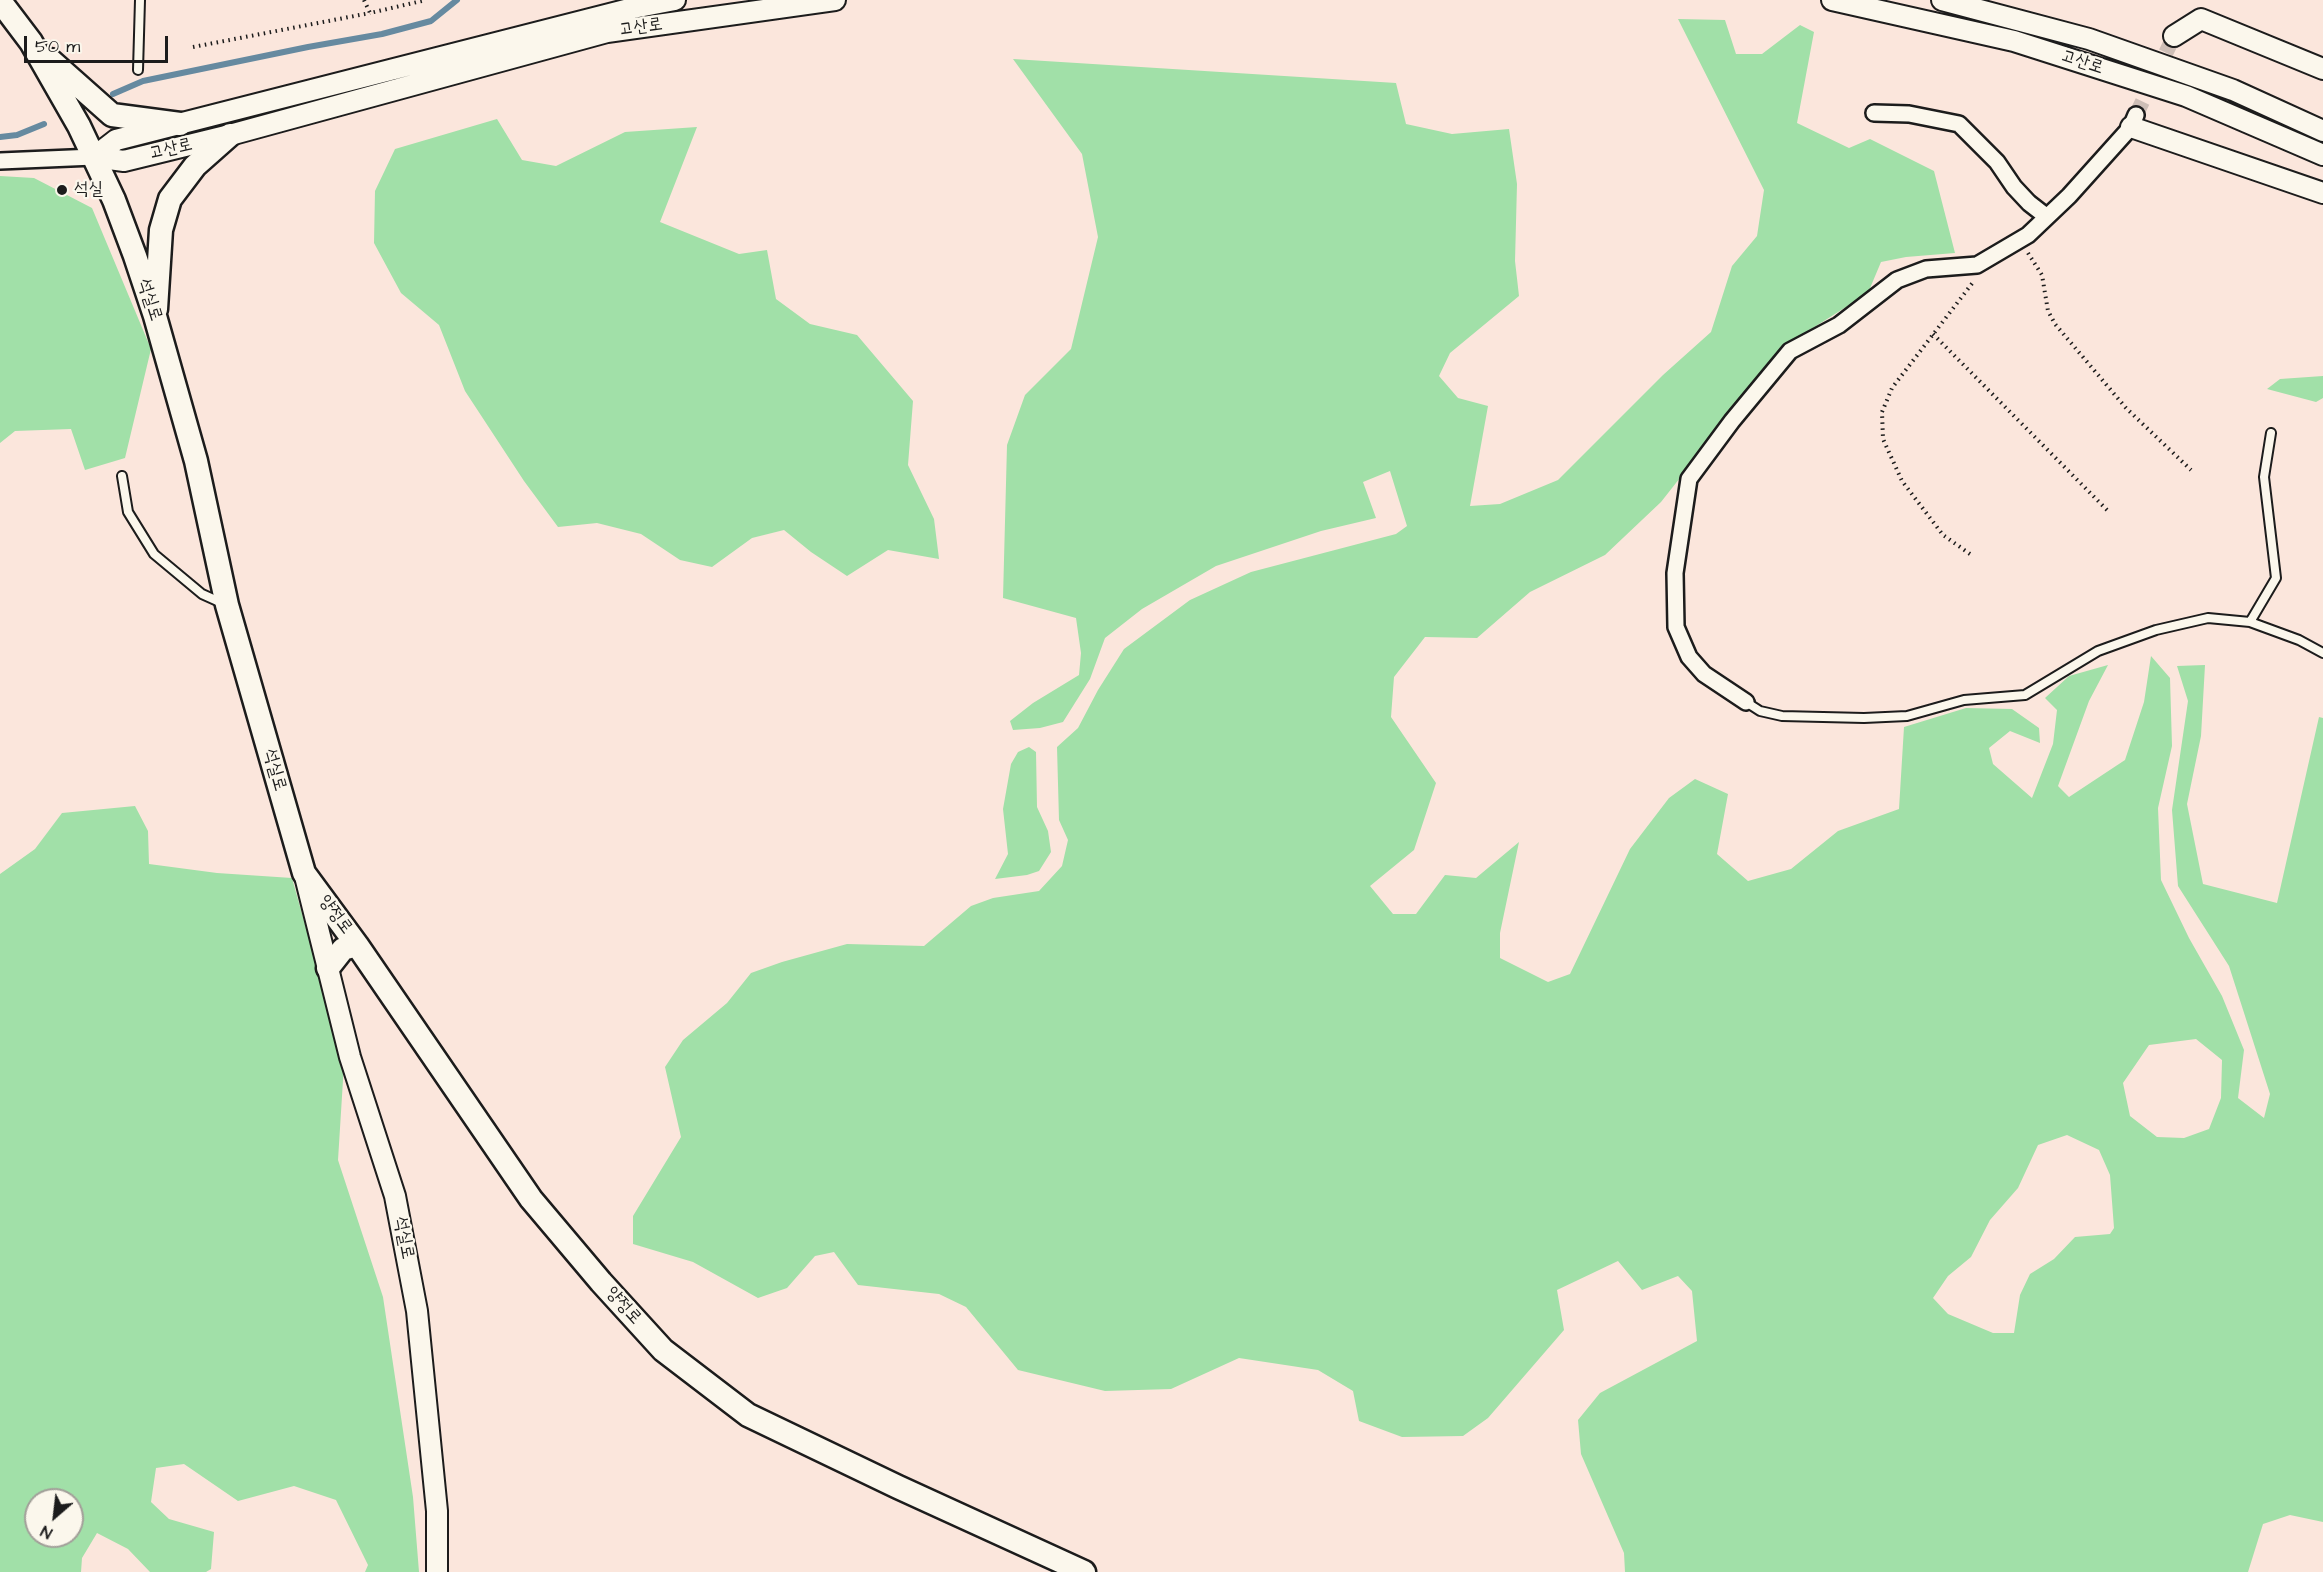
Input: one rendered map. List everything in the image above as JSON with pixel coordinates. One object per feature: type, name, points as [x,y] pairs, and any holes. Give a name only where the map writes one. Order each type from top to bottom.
[{"type":"main road","name":"석실로","points":[[0,1],[31,42],[94,157],[114,200],[155,316],[196,461],[227,605],[304,873]]},
{"type":"main road","points":[[31,42],[112,115],[180,124]]},
{"type":"main road","points":[[155,316],[161,230],[170,199],[195,166],[230,135]]},
{"type":"main road","name":"양정로","points":[[304,873],[357,945],[531,1199],[601,1282],[663,1350],[748,1415],[1084,1572]]},
{"type":"main road","points":[[328,968],[343,949],[357,945]]},
{"type":"street","name":"고산로","points":[[94,157],[116,140],[610,14],[675,0]]},
{"type":"street","name":"고산로","points":[[94,157],[124,161],[230,135],[607,33],[835,0]]},
{"type":"street","name":"고산로","points":[[1832,0],[2014,41],[2186,96],[2323,155]]},
{"type":"street","name":"고산로","points":[[1942,0],[2089,39],[2233,90],[2323,131]]},
{"type":"street","points":[[2174,36],[2200,19],[2323,69]]},
{"type":"street","points":[[1874,113],[1909,114],[1959,124],[1997,162],[2013,187],[2047,218]]},
{"type":"street","points":[[1746,702],[1704,674],[1689,657],[1676,627],[1675,573],[1689,479],[1731,421],[1790,351],[1839,325],[1897,280],[1926,269],[1977,265],[2028,236],[2069,196],[2134,121],[2323,193]]},
{"type":"street","points":[[0,161],[94,157]]},
{"type":"street","name":"석실로","points":[[304,873],[350,1057],[395,1196],[417,1311],[437,1511],[437,1572]]},
{"type":"lane","points":[[138,70],[140,0]]},
{"type":"lane","points":[[2250,622],[2276,578],[2264,477],[2271,434]]},
{"type":"lane","points":[[122,476],[128,512],[154,554],[202,594],[227,605]]},
{"type":"lane","points":[[1746,702],[1760,711],[1782,716],[1854,718],[1907,716],[1964,700],[2025,695],[2098,651],[2156,630],[2208,618],[2250,622],[2299,640],[2323,653]]},
{"type":"path","points":[[364,0],[370,13]]},
{"type":"path","points":[[193,47],[426,0]]},
{"type":"path","points":[[2020,240],[2042,275],[2048,311],[2055,324],[2126,408],[2191,471]]},
{"type":"path","points":[[1970,554],[1943,535],[1902,481],[1883,439],[1882,412],[1892,388],[1974,281],[1977,265]]},
{"type":"path","points":[[1933,334],[2109,512]]},
{"type":"green space","points":[[1678,19],[1725,20],[1736,54],[1762,54],[1800,25],[1814,32],[1797,123],[1849,148],[1870,139],[1934,171],[1955,253],[1906,257],[1881,262],[1868,293],[1783,347],[1661,502],[1605,555],[1530,592],[1477,638],[1425,637],[1394,677],[1391,717],[1436,783],[1414,850],[1370,886],[1393,914],[1416,914],[1445,875],[1476,878],[1519,842],[1500,933],[1500,958],[1548,982],[1570,974],[1630,849],[1669,798],[1695,779],[1728,794],[1717,854],[1748,881],[1791,869],[1838,831],[1899,809],[1904,727],[1966,708],[2012,709],[2039,728],[2040,743],[2010,731],[1989,748],[1993,764],[2032,798],[2053,744],[2057,710],[2045,698],[2069,676],[2108,665],[2089,701],[2058,786],[2069,797],[2125,760],[2144,702],[2151,656],[2170,678],[2172,746],[2158,808],[2161,880],[2189,938],[2222,996],[2244,1050],[2238,1098],[2264,1118],[2270,1094],[2229,966],[2178,886],[2172,810],[2188,701],[2177,666],[2205,665],[2201,736],[2187,804],[2203,884],[2277,903],[2319,717],[2323,718],[2323,1522],[2290,1515],[2263,1524],[2248,1572],[1625,1572],[1624,1553],[1581,1454],[1578,1420],[1600,1393],[1697,1341],[1692,1291],[1678,1276],[1642,1290],[1618,1261],[1557,1290],[1564,1330],[1488,1418],[1463,1436],[1402,1437],[1359,1421],[1353,1391],[1318,1370],[1239,1358],[1171,1389],[1105,1391],[1018,1370],[966,1307],[939,1294],[858,1285],[834,1252],[815,1256],[787,1288],[758,1298],[693,1262],[633,1244],[633,1216],[681,1137],[665,1067],[683,1040],[727,1003],[751,973],[847,944],[924,946],[971,906],[993,898],[1039,891],[1062,866],[1068,840],[1059,820],[1057,747],[1078,728],[1098,690],[1124,649],[1190,600],[1251,572],[1396,534],[1407,526],[1390,471],[1363,482],[1376,518],[1321,531],[1216,566],[1142,609],[1105,638],[1090,679],[1063,722],[1040,728],[1013,730],[1010,721],[1033,703],[1079,675],[1081,653],[1076,618],[1003,598],[1007,445],[1025,395],[1071,349],[1098,237],[1082,154],[1013,59],[1396,83],[1406,124],[1452,134],[1509,129],[1517,184],[1515,261],[1519,296],[1450,353],[1439,376],[1458,398],[1488,406],[1470,506],[1500,504],[1558,480],[1663,375],[1711,332],[1732,266],[1757,236],[1764,190]],"holes":[[[2196,1039],[2222,1060],[2221,1098],[2209,1129],[2184,1138],[2157,1137],[2130,1116],[2123,1083],[2149,1045]],[[2067,1135],[2099,1150],[2110,1175],[2114,1228],[2110,1234],[2075,1237],[2054,1259],[2030,1274],[2020,1295],[2014,1333],[1993,1333],[1948,1314],[1933,1298],[1948,1276],[1971,1257],[1990,1220],[2018,1188],[2038,1145]]]},
{"type":"green space","points":[[497,119],[522,160],[556,166],[625,132],[697,127],[660,222],[739,254],[767,250],[776,299],[810,324],[857,335],[913,401],[908,465],[934,519],[939,559],[888,550],[847,576],[811,552],[784,530],[752,538],[712,567],[680,560],[641,534],[597,523],[558,527],[524,481],[465,391],[439,325],[401,293],[374,243],[375,191],[395,149]]},
{"type":"green space","points":[[0,176],[34,178],[92,208],[151,349],[125,458],[85,470],[71,429],[15,431],[0,443]]},
{"type":"green space","points":[[2323,376],[2323,398],[2316,402],[2267,389],[2280,379]]},
{"type":"green space","points":[[1029,747],[1036,752],[1037,807],[1048,831],[1051,852],[1039,871],[995,879],[1008,854],[1003,809],[1011,764],[1018,752]]},
{"type":"green space","points":[[135,806],[148,831],[149,864],[217,873],[292,878],[344,1064],[338,1160],[383,1297],[413,1497],[419,1572],[365,1572],[368,1565],[336,1500],[294,1486],[238,1501],[184,1464],[156,1468],[151,1502],[169,1519],[214,1532],[211,1569],[206,1572],[150,1572],[128,1549],[97,1533],[82,1558],[81,1572],[0,1572],[0,874],[35,849],[62,813]]},
{"type":"waterway","points":[[113,94],[143,81],[382,34],[431,21],[457,0]]},
{"type":"waterway","points":[[0,137],[17,135],[44,124]]},
{"type":"tunnel","points":[[2136,115],[2174,36]]},
{"type":"place","name":"석실","points":[[62,190]]}]
